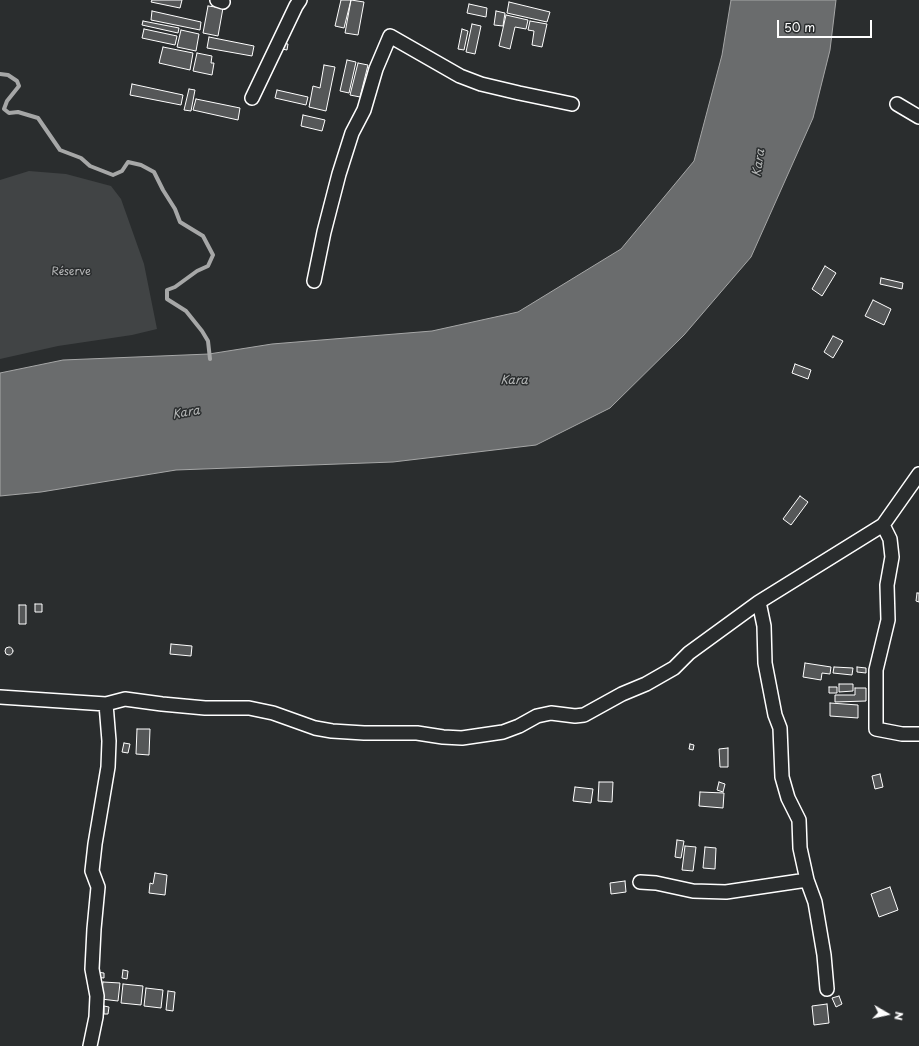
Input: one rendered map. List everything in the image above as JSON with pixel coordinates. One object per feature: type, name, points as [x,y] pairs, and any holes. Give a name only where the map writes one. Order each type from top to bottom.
[{"type":"street","points":[[252,98],[300,0]]},
{"type":"street","points":[[314,281],[324,232],[339,174],[352,133],[364,110],[376,69],[390,36],[460,76],[481,84],[572,104]]},
{"type":"street","points":[[897,104],[919,117]]},
{"type":"street","points":[[0,697],[106,704],[124,699],[205,708],[249,708],[273,713],[315,728],[332,731],[364,733],[417,733],[462,738],[484,736],[503,732],[519,726],[537,716],[551,713],[575,716],[584,715],[622,694],[646,684],[674,668],[689,653],[759,602],[883,525],[919,474]]},
{"type":"street","points":[[883,525],[890,539],[892,557],[887,584],[888,620],[876,670],[876,729],[902,734],[919,734]]},
{"type":"street","points":[[759,602],[764,626],[765,663],[775,715],[780,728],[782,777],[788,798],[799,820],[800,848],[807,880],[816,902],[824,955],[827,989]]},
{"type":"street","points":[[90,1046],[96,1017],[97,996],[92,969],[98,887],[92,871],[108,767],[109,741],[106,704]]},
{"type":"street","points":[[640,882],[656,883],[693,891],[726,892],[807,880]]},
{"type":"green space","name":"Réserve","points":[[29,171],[66,174],[111,186],[121,199],[144,264],[157,329],[132,335],[58,346],[0,359],[0,180]]},
{"type":"water","name":"Kara","points":[[731,0],[836,0],[830,50],[813,118],[751,257],[684,335],[610,408],[536,445],[393,462],[176,470],[41,492],[0,496],[0,373],[63,360],[209,354],[272,344],[432,331],[518,312],[621,249],[694,161],[722,55]]},
{"type":"building","points":[[152,0],[182,0],[180,8],[151,2]]},
{"type":"building","points":[[341,0],[351,0],[344,28],[335,26]]},
{"type":"building","points":[[351,0],[364,2],[358,35],[345,33]]},
{"type":"building","points":[[509,2],[550,12],[547,22],[507,13]]},
{"type":"building","points":[[469,4],[487,8],[486,17],[467,13]]},
{"type":"building","points":[[208,6],[223,8],[218,36],[203,33]]},
{"type":"building","points":[[152,11],[201,22],[200,30],[151,20]]},
{"type":"building","points":[[496,11],[505,13],[503,26],[494,25]]},
{"type":"building","points":[[506,15],[528,20],[526,29],[515,27],[510,49],[499,46]]},
{"type":"building","points":[[143,21],[179,28],[178,33],[142,25]]},
{"type":"building","points":[[530,21],[547,24],[542,47],[532,45],[534,31],[528,30]]},
{"type":"building","points":[[472,24],[481,26],[475,54],[466,52]]},
{"type":"building","points":[[144,29],[177,36],[175,45],[142,38]]},
{"type":"building","points":[[462,29],[468,31],[464,50],[458,49]]},
{"type":"building","points":[[181,30],[199,34],[196,51],[177,47]]},
{"type":"building","points":[[209,37],[254,46],[252,56],[207,48]]},
{"type":"building","points":[[283,43],[288,44],[287,50],[282,49]]},
{"type":"building","points":[[163,47],[193,53],[190,70],[159,63]]},
{"type":"building","points":[[197,53],[212,56],[211,63],[214,63],[212,75],[193,71]]},
{"type":"building","points":[[347,60],[356,62],[349,93],[340,91]]},
{"type":"building","points":[[358,63],[368,65],[360,97],[350,95]]},
{"type":"building","points":[[324,65],[335,67],[326,111],[309,107],[313,86],[320,88]]},
{"type":"building","points":[[132,84],[183,95],[181,105],[130,95]]},
{"type":"building","points":[[189,89],[195,90],[191,111],[184,110]]},
{"type":"building","points":[[277,90],[308,97],[306,105],[275,98]]},
{"type":"building","points":[[196,99],[240,108],[238,120],[193,110]]},
{"type":"building","points":[[303,115],[325,120],[322,131],[301,126]]},
{"type":"building","points":[[825,266],[836,273],[822,296],[812,289]]},
{"type":"building","points":[[881,278],[903,283],[902,289],[880,284]]},
{"type":"building","points":[[873,300],[891,309],[884,325],[865,316]]},
{"type":"building","points":[[833,336],[843,341],[833,358],[824,352]]},
{"type":"building","points":[[795,364],[811,370],[808,379],[792,373]]},
{"type":"building","points":[[800,496],[808,502],[791,525],[783,519]]},
{"type":"building","points":[[917,593],[919,593],[919,602],[916,601]]},
{"type":"building","points":[[35,604],[42,604],[42,612],[35,612]]},
{"type":"building","points":[[19,605],[26,605],[26,624],[19,624]]},
{"type":"building","points":[[171,644],[192,646],[191,656],[170,654]]},
{"type":"building","points":[[7,647],[11,647],[13,651],[11,655],[7,655],[5,653],[5,649]]},
{"type":"building","points":[[805,663],[831,667],[830,674],[822,673],[821,680],[803,677]]},
{"type":"building","points":[[834,667],[853,668],[852,675],[833,673]]},
{"type":"building","points":[[857,667],[866,668],[866,673],[857,672]]},
{"type":"building","points":[[839,684],[853,684],[853,691],[839,692]]},
{"type":"building","points":[[829,687],[837,687],[837,693],[829,693]]},
{"type":"building","points":[[855,688],[866,688],[866,701],[835,702],[835,695],[855,695]]},
{"type":"building","points":[[830,703],[858,705],[858,718],[830,716]]},
{"type":"building","points":[[137,729],[150,729],[149,755],[136,754]]},
{"type":"building","points":[[124,743],[130,744],[128,753],[122,752]]},
{"type":"building","points":[[690,744],[694,745],[693,750],[689,749]]},
{"type":"building","points":[[728,748],[728,767],[720,767],[719,749]]},
{"type":"building","points":[[880,774],[883,787],[875,789],[872,776]]},
{"type":"building","points":[[599,782],[613,782],[612,802],[598,801]]},
{"type":"building","points":[[719,782],[725,784],[723,792],[717,790]]},
{"type":"building","points":[[575,787],[593,789],[591,803],[573,801]]},
{"type":"building","points":[[700,792],[724,793],[723,808],[699,806]]},
{"type":"building","points":[[677,840],[684,841],[681,858],[675,857]]},
{"type":"building","points":[[685,846],[696,847],[693,871],[682,870]]},
{"type":"building","points":[[705,847],[716,848],[715,869],[703,868]]},
{"type":"building","points":[[155,873],[167,875],[165,895],[149,893],[150,883],[153,884]]},
{"type":"building","points":[[625,881],[626,892],[611,894],[610,883]]},
{"type":"building","points":[[890,887],[898,910],[879,917],[871,894]]},
{"type":"building","points":[[123,970],[128,971],[127,979],[122,978]]},
{"type":"building","points":[[96,972],[104,973],[104,978],[95,977]]},
{"type":"building","points":[[103,982],[120,983],[118,1001],[101,999]]},
{"type":"building","points":[[123,984],[143,986],[141,1005],[121,1003]]},
{"type":"building","points":[[146,988],[163,990],[161,1008],[144,1006]]},
{"type":"building","points":[[168,991],[175,992],[173,1011],[166,1010]]},
{"type":"building","points":[[839,996],[842,1004],[836,1007],[832,998]]},
{"type":"building","points":[[827,1004],[829,1023],[814,1025],[812,1006]]},
{"type":"building","points":[[104,1006],[109,1007],[108,1014],[104,1014]]},
{"type":"waterway","points":[[0,74],[8,75],[17,81],[19,86],[7,101],[4,109],[9,113],[18,112],[38,118],[60,150],[81,158],[90,166],[113,175],[122,171],[128,162],[141,165],[154,172],[175,209],[180,222],[203,236],[213,255],[208,266],[197,271],[175,287],[167,290],[167,299],[186,311],[202,331],[208,341],[210,359]]}]
